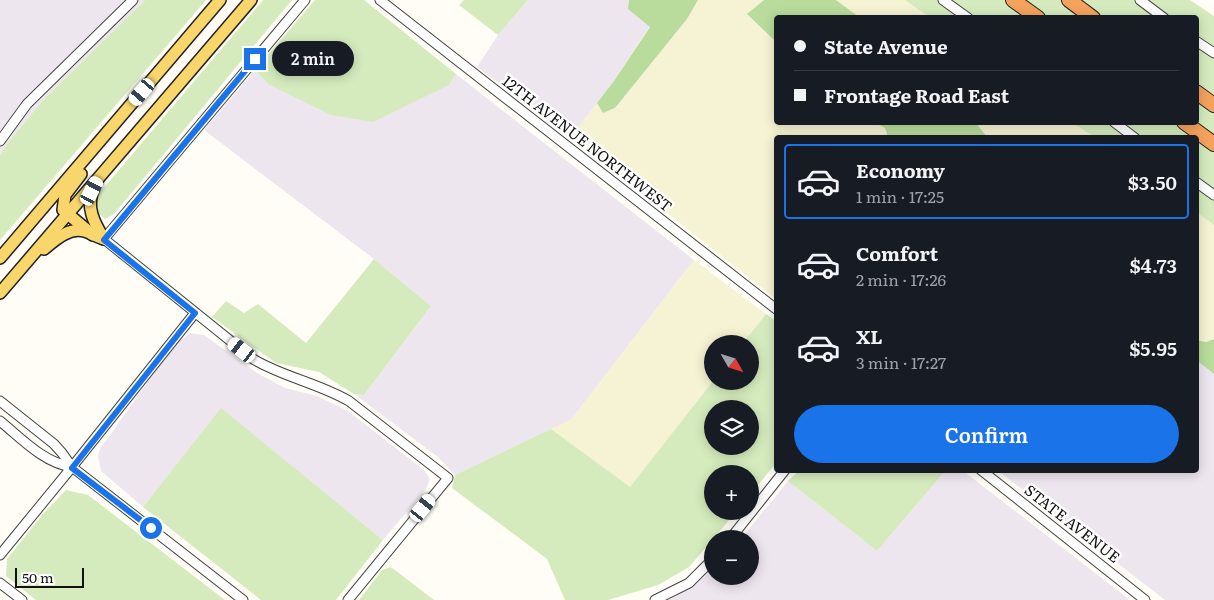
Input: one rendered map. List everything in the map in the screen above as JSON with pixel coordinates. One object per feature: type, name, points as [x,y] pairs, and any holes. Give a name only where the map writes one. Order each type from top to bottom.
[{"type":"highway","points":[[1013,0],[1034,15]]},
{"type":"highway","points":[[1069,0],[1089,15]]},
{"type":"highway","points":[[1199,94],[1214,105]]},
{"type":"highway","points":[[1188,125],[1214,144]]},
{"type":"main road","points":[[0,258],[220,0]]},
{"type":"main road","points":[[0,293],[251,0]]},
{"type":"main road","points":[[98,237],[67,215],[63,210],[65,196],[92,157],[142,92]]},
{"type":"main road","points":[[98,237],[92,219],[90,200],[92,191],[101,175]]},
{"type":"main road","points":[[24,266],[64,234],[84,231],[98,237]]},
{"type":"street","points":[[0,142],[27,104],[133,0]]},
{"type":"street","points":[[305,0],[98,237],[253,359],[287,376],[332,391],[349,401],[448,478],[348,600]]},
{"type":"street","name":"12TH AVENUE NORTHWEST","points":[[380,0],[774,307]]},
{"type":"street","points":[[943,0],[964,15]]},
{"type":"street","points":[[1140,0],[1160,15]]},
{"type":"street","points":[[1199,43],[1214,53]]},
{"type":"street","points":[[1118,125],[1131,135]]},
{"type":"street","points":[[1199,184],[1214,194]]},
{"type":"street","points":[[0,555],[195,313]]},
{"type":"street","points":[[0,401],[54,444],[72,468],[243,600]]},
{"type":"street","points":[[0,421],[44,457],[72,468]]},
{"type":"street","points":[[737,530],[783,473]]},
{"type":"street","name":"STATE AVENUE","points":[[985,473],[1145,600]]},
{"type":"street","points":[[655,600],[689,583],[704,568]]},
{"type":"street","points":[[0,583],[22,600]]},
{"type":"shaded area","points":[[0,0],[145,0],[45,98],[9,141],[0,155]]},
{"type":"shaded area","points":[[528,0],[629,0],[629,9],[650,26],[614,81],[571,137],[477,67],[498,35]]},
{"type":"shaded area","points":[[698,0],[764,0],[747,14],[774,40],[774,125],[879,125],[885,128],[887,135],[774,135],[774,297],[571,137],[597,103],[603,113],[615,108],[687,19]]},
{"type":"shaded area","points":[[836,0],[905,0],[926,15],[856,15]]},
{"type":"shaded area","points":[[255,70],[268,84],[449,85],[456,74],[694,260],[571,420],[455,475],[438,457],[354,394],[364,395],[431,306],[374,259],[204,130]]},
{"type":"shaded area","points":[[978,125],[1076,125],[1091,135],[985,135]]},
{"type":"shaded area","points":[[1199,214],[1214,225],[1214,339],[1206,342],[1199,341]]},
{"type":"shaded area","points":[[694,260],[766,314],[749,335],[704,335],[704,390],[706,390],[630,488],[551,429],[571,420]]},
{"type":"shaded area","points":[[190,333],[204,335],[257,373],[285,388],[317,396],[348,411],[424,470],[430,479],[426,489],[383,540],[221,409],[143,507],[101,471],[98,456],[100,449],[174,345]]},
{"type":"shaded area","points":[[1199,362],[1214,374],[1214,600],[1165,600],[1001,473],[1199,473]]},
{"type":"shaded area","points":[[943,473],[966,473],[1130,600],[668,600],[694,586],[704,577],[704,585],[759,585],[759,530],[748,530],[756,520],[759,520],[759,517],[788,481],[877,551]]},
{"type":"green space","points":[[145,0],[206,0],[0,240],[0,155],[9,141],[45,98]]},
{"type":"green space","points":[[263,0],[292,0],[114,214],[105,219],[97,212],[97,196]]},
{"type":"green space","points":[[315,0],[364,0],[456,74],[449,85],[373,122],[331,115],[268,84],[255,70]]},
{"type":"green space","points":[[464,0],[528,0],[498,35],[459,5]]},
{"type":"green space","points":[[629,0],[698,0],[687,19],[615,108],[603,113],[597,103],[650,27],[628,9]]},
{"type":"green space","points":[[764,0],[836,0],[856,15],[774,15],[774,40],[747,14]]},
{"type":"green space","points":[[905,0],[1190,0],[1214,16],[1214,225],[1199,214],[1199,135],[1091,135],[1076,125],[1199,125],[1199,15],[926,15]]},
{"type":"green space","points":[[879,125],[978,125],[985,135],[887,135],[885,128]]},
{"type":"green space","points":[[374,259],[431,306],[364,395],[354,394],[319,372],[276,363],[212,317],[226,301],[244,313],[258,304],[306,343]]},
{"type":"green space","points":[[766,314],[774,320],[774,465],[759,484],[759,465],[704,465],[704,520],[729,520],[721,530],[704,530],[704,550],[689,567],[658,585],[608,600],[565,600],[547,559],[452,488],[455,475],[551,429],[630,487],[706,390],[759,390],[759,335],[749,335]]},
{"type":"green space","points":[[1214,339],[1214,374],[1199,362],[1199,341],[1206,342]]},
{"type":"green space","points":[[221,408],[383,540],[336,600],[261,600],[143,507]]},
{"type":"green space","points":[[797,473],[943,473],[877,551],[788,481]]},
{"type":"green space","points":[[66,490],[88,495],[225,600],[36,600],[6,576],[7,559],[43,514]]},
{"type":"green space","points":[[391,567],[434,600],[359,600],[382,570]]},
{"type":"route","points":[[151,528],[72,468],[195,313],[104,240],[255,59]]}]
